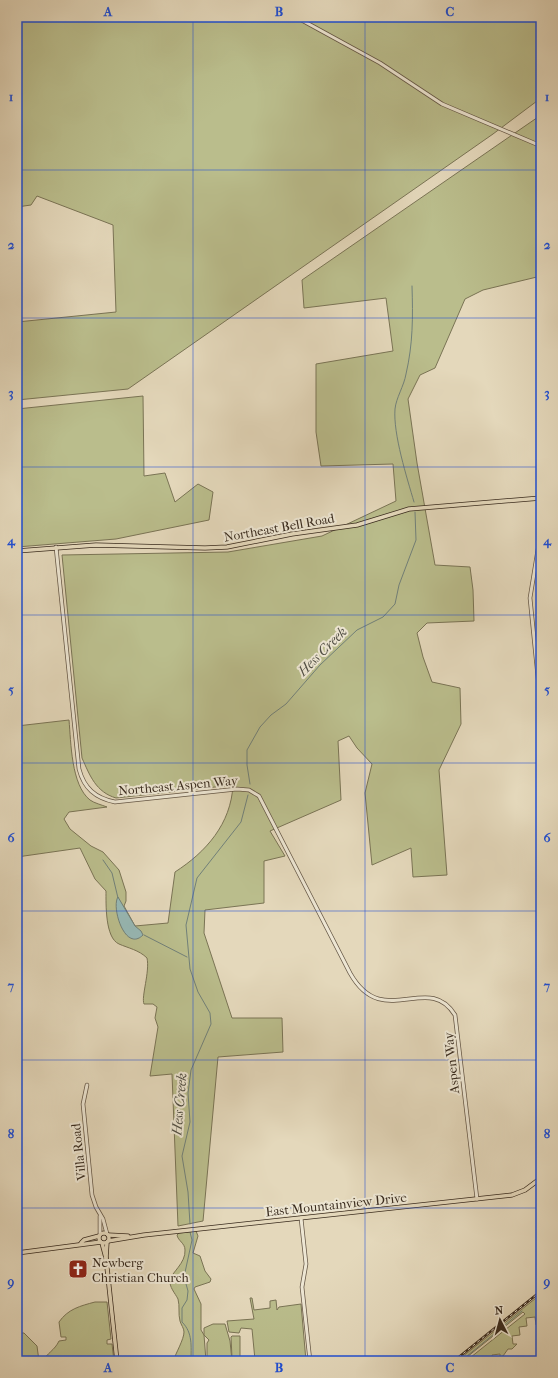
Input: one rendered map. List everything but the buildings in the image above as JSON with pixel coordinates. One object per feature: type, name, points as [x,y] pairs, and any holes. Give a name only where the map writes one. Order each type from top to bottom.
[{"type":"main road","name":"Northeast Bell Road","points":[[17,550],[108,545],[206,548],[227,547],[301,532],[357,525],[397,512],[416,508],[541,498]]},
{"type":"main road","name":"East Mountainview Drive","points":[[101,1242],[108,1242],[128,1236],[477,1199],[518,1193],[541,1178]]},
{"type":"main road","name":"East Mountainview Drive","points":[[100,1235],[107,1234],[128,1236]]},
{"type":"main road","points":[[106,1258],[108,1242],[107,1234]]},
{"type":"main road","points":[[81,1244],[84,1240],[100,1235],[106,1258],[117,1361]]},
{"type":"main road","points":[[17,1253],[101,1242]]},
{"type":"street","points":[[296,17],[380,63],[442,104],[541,146]]},
{"type":"street","points":[[541,531],[530,598],[541,708]]},
{"type":"street","name":"Northeast Aspen Way","points":[[56,547],[79,769],[87,787],[98,796],[115,802],[237,789],[254,792],[262,800],[354,980],[362,990],[372,998]]},
{"type":"street","name":"Aspen Way","points":[[372,998],[388,1001],[433,998],[445,1002],[455,1015],[477,1199]]},
{"type":"street","name":"Villa Road","points":[[87,1084],[83,1111],[92,1195],[107,1234]]},
{"type":"street","name":"Villa Road","points":[[100,1216],[100,1235]]},
{"type":"street","points":[[301,1218],[306,1264],[302,1287],[310,1361]]},
{"type":"green space","points":[[17,17],[541,17],[541,98],[493,134],[128,389],[17,400],[17,322],[116,312],[113,225],[37,196],[31,205],[17,207]]},
{"type":"green space","points":[[541,115],[541,276],[483,290],[465,299],[435,368],[420,375],[408,399],[417,463],[435,565],[470,567],[473,590],[474,621],[427,623],[417,633],[423,657],[432,682],[460,688],[461,724],[439,770],[447,875],[413,877],[411,848],[372,865],[365,793],[372,764],[357,748],[349,736],[338,741],[341,800],[270,831],[285,856],[264,861],[264,903],[205,910],[204,933],[232,1018],[282,1018],[283,1052],[218,1057],[203,1221],[178,1226],[172,1074],[150,1076],[158,1027],[155,1018],[157,1007],[153,1004],[144,1004],[143,1001],[148,964],[147,958],[137,951],[114,941],[107,920],[106,891],[95,879],[80,848],[17,857],[17,726],[69,720],[73,763],[79,784],[90,800],[107,807],[69,812],[64,819],[70,829],[91,846],[103,852],[119,870],[126,892],[126,901],[124,906],[135,926],[168,923],[175,872],[197,855],[215,836],[227,812],[233,785],[116,798],[103,792],[94,782],[82,758],[62,555],[228,552],[322,536],[396,501],[393,464],[321,466],[316,432],[316,364],[393,351],[386,298],[304,308],[302,280]]},
{"type":"green space","points":[[143,396],[144,476],[165,473],[175,502],[198,484],[213,492],[209,520],[116,539],[17,547],[17,409]]},
{"type":"green space","points":[[196,1231],[198,1236],[193,1253],[200,1256],[205,1271],[211,1279],[210,1282],[195,1287],[194,1289],[201,1304],[201,1330],[204,1335],[206,1361],[173,1361],[184,1335],[184,1329],[179,1318],[178,1299],[171,1288],[170,1283],[171,1277],[185,1255],[185,1248],[177,1235],[179,1233]]},
{"type":"green space","points":[[541,1294],[541,1310],[539,1311],[541,1325],[536,1325],[535,1317],[526,1318],[527,1326],[519,1327],[520,1335],[512,1336],[513,1344],[517,1344],[512,1349],[508,1349],[503,1356],[500,1357],[500,1354],[492,1355],[493,1361],[466,1361],[525,1314],[523,1312],[462,1361],[457,1361]]},
{"type":"green space","points":[[250,1298],[252,1298],[254,1310],[270,1308],[270,1301],[276,1300],[277,1310],[279,1307],[301,1304],[306,1361],[253,1361],[255,1360],[252,1329],[241,1328],[239,1333],[229,1332],[227,1321],[254,1319]]},
{"type":"green space","points":[[95,1302],[107,1302],[111,1339],[107,1340],[107,1344],[112,1344],[114,1361],[43,1361],[59,1341],[66,1340],[66,1337],[61,1337],[59,1322],[66,1314],[84,1305]]},
{"type":"green space","points":[[213,1324],[225,1324],[230,1341],[232,1361],[207,1361],[207,1343],[209,1340],[204,1335],[204,1328]]},
{"type":"green space","points":[[17,1333],[24,1333],[37,1346],[39,1361],[17,1361]]},
{"type":"green space","points":[[232,1336],[240,1336],[240,1360],[236,1361],[232,1358]]},
{"type":"water","points":[[118,897],[135,926],[143,935],[136,939],[125,934],[121,926],[116,910],[116,902]]},
{"type":"waterway","name":"Hess Creek","points":[[412,286],[410,352],[405,378],[395,409],[395,419],[401,456],[414,502]]},
{"type":"waterway","name":"Hess Creek","points":[[250,784],[247,765],[247,750],[260,727],[271,715],[286,704],[320,665],[357,630],[383,617],[395,604],[399,585],[416,540],[415,512]]},
{"type":"waterway","name":"Hess Creek","points":[[190,1224],[188,1192],[182,1156],[190,1122],[188,1093],[191,1070],[211,1024],[210,1013],[198,992],[190,969],[186,925],[197,878],[241,822],[248,795]]},
{"type":"waterway","points":[[103,860],[112,873],[118,898]]},
{"type":"waterway","points":[[144,935],[187,957]]},
{"type":"waterway","name":"Hess Creek","points":[[190,1232],[192,1240],[184,1277],[188,1291],[187,1300],[182,1308],[182,1322],[186,1326],[190,1335],[191,1361]]},
{"type":"waterway","points":[[461,1361],[522,1311]]},
{"type":"railway","points":[[454,1361],[541,1291]]},
{"type":"place","name":"Newberg Christian Church","points":[[78,1269]]}]
